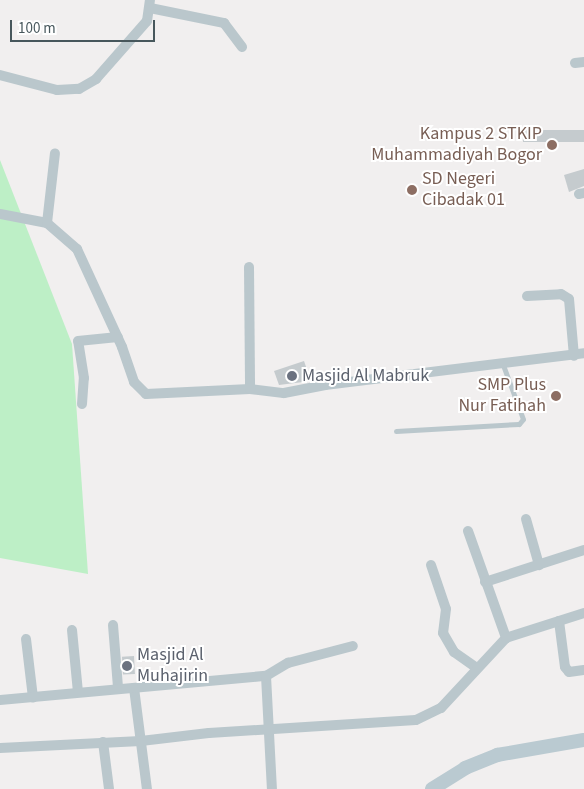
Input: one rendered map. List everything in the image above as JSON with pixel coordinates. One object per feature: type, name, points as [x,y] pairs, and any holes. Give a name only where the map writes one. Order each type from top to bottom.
[{"type":"main road","points":[[432,789],[465,768],[497,754],[584,740]]},
{"type":"street","points":[[0,75],[57,90],[79,89],[96,79],[147,21],[150,4],[224,23],[242,48]]},
{"type":"street","points":[[47,223],[55,152]]},
{"type":"street","points":[[0,214],[47,223],[62,234],[81,255],[118,337],[134,382],[141,392],[250,389],[284,393],[325,385],[579,355],[566,295],[527,296]]},
{"type":"street","points":[[249,268],[250,389]]},
{"type":"street","points":[[82,404],[84,378],[78,341],[118,337]]},
{"type":"street","points":[[526,519],[539,564]]},
{"type":"street","points":[[468,531],[506,638]]},
{"type":"street","points":[[485,582],[584,550]]},
{"type":"street","points":[[431,565],[446,609],[443,633],[454,652],[477,668]]},
{"type":"street","points":[[0,748],[141,741],[416,720],[441,708],[506,638],[584,613]]},
{"type":"street","points":[[559,621],[564,667],[569,672],[584,670]]},
{"type":"street","points":[[113,625],[118,687]]},
{"type":"street","points":[[72,630],[78,692]]},
{"type":"street","points":[[26,639],[33,698]]},
{"type":"street","points":[[0,700],[33,698],[118,687],[134,688],[266,676],[288,663],[353,646]]},
{"type":"street","points":[[266,676],[272,789]]},
{"type":"street","points":[[134,688],[147,789]]},
{"type":"street","points":[[103,742],[109,789]]},
{"type":"lane","points":[[396,431],[519,424],[522,419],[503,365]]},
{"type":"green space","points":[[0,160],[72,344],[88,574],[0,558]]},
{"type":"building","points":[[523,130],[584,130],[584,142],[523,142]]},
{"type":"building","name":"Kampus 2 STKIP Muhammadiyah Bogor","points":[[584,169],[584,186],[569,192],[564,175]]},
{"type":"building","name":"Masjid Al Mabruk","points":[[304,361],[311,381],[279,385],[274,371]]},
{"type":"building","name":"Masjid Al Muhajirin","points":[[134,656],[135,674],[123,675],[122,657]]},
{"type":"place","name":"Kampus 2 STKIP Muhammadiyah Bogor","points":[[552,145]]},
{"type":"place","name":"SD Negeri Cibadak 01","points":[[412,190]]},
{"type":"place","name":"Masjid Al Mabruk","points":[[292,376]]},
{"type":"place","name":"SMP Plus Nur Fatihah","points":[[556,396]]},
{"type":"place","name":"Masjid Al Muhajirin","points":[[127,666]]}]
